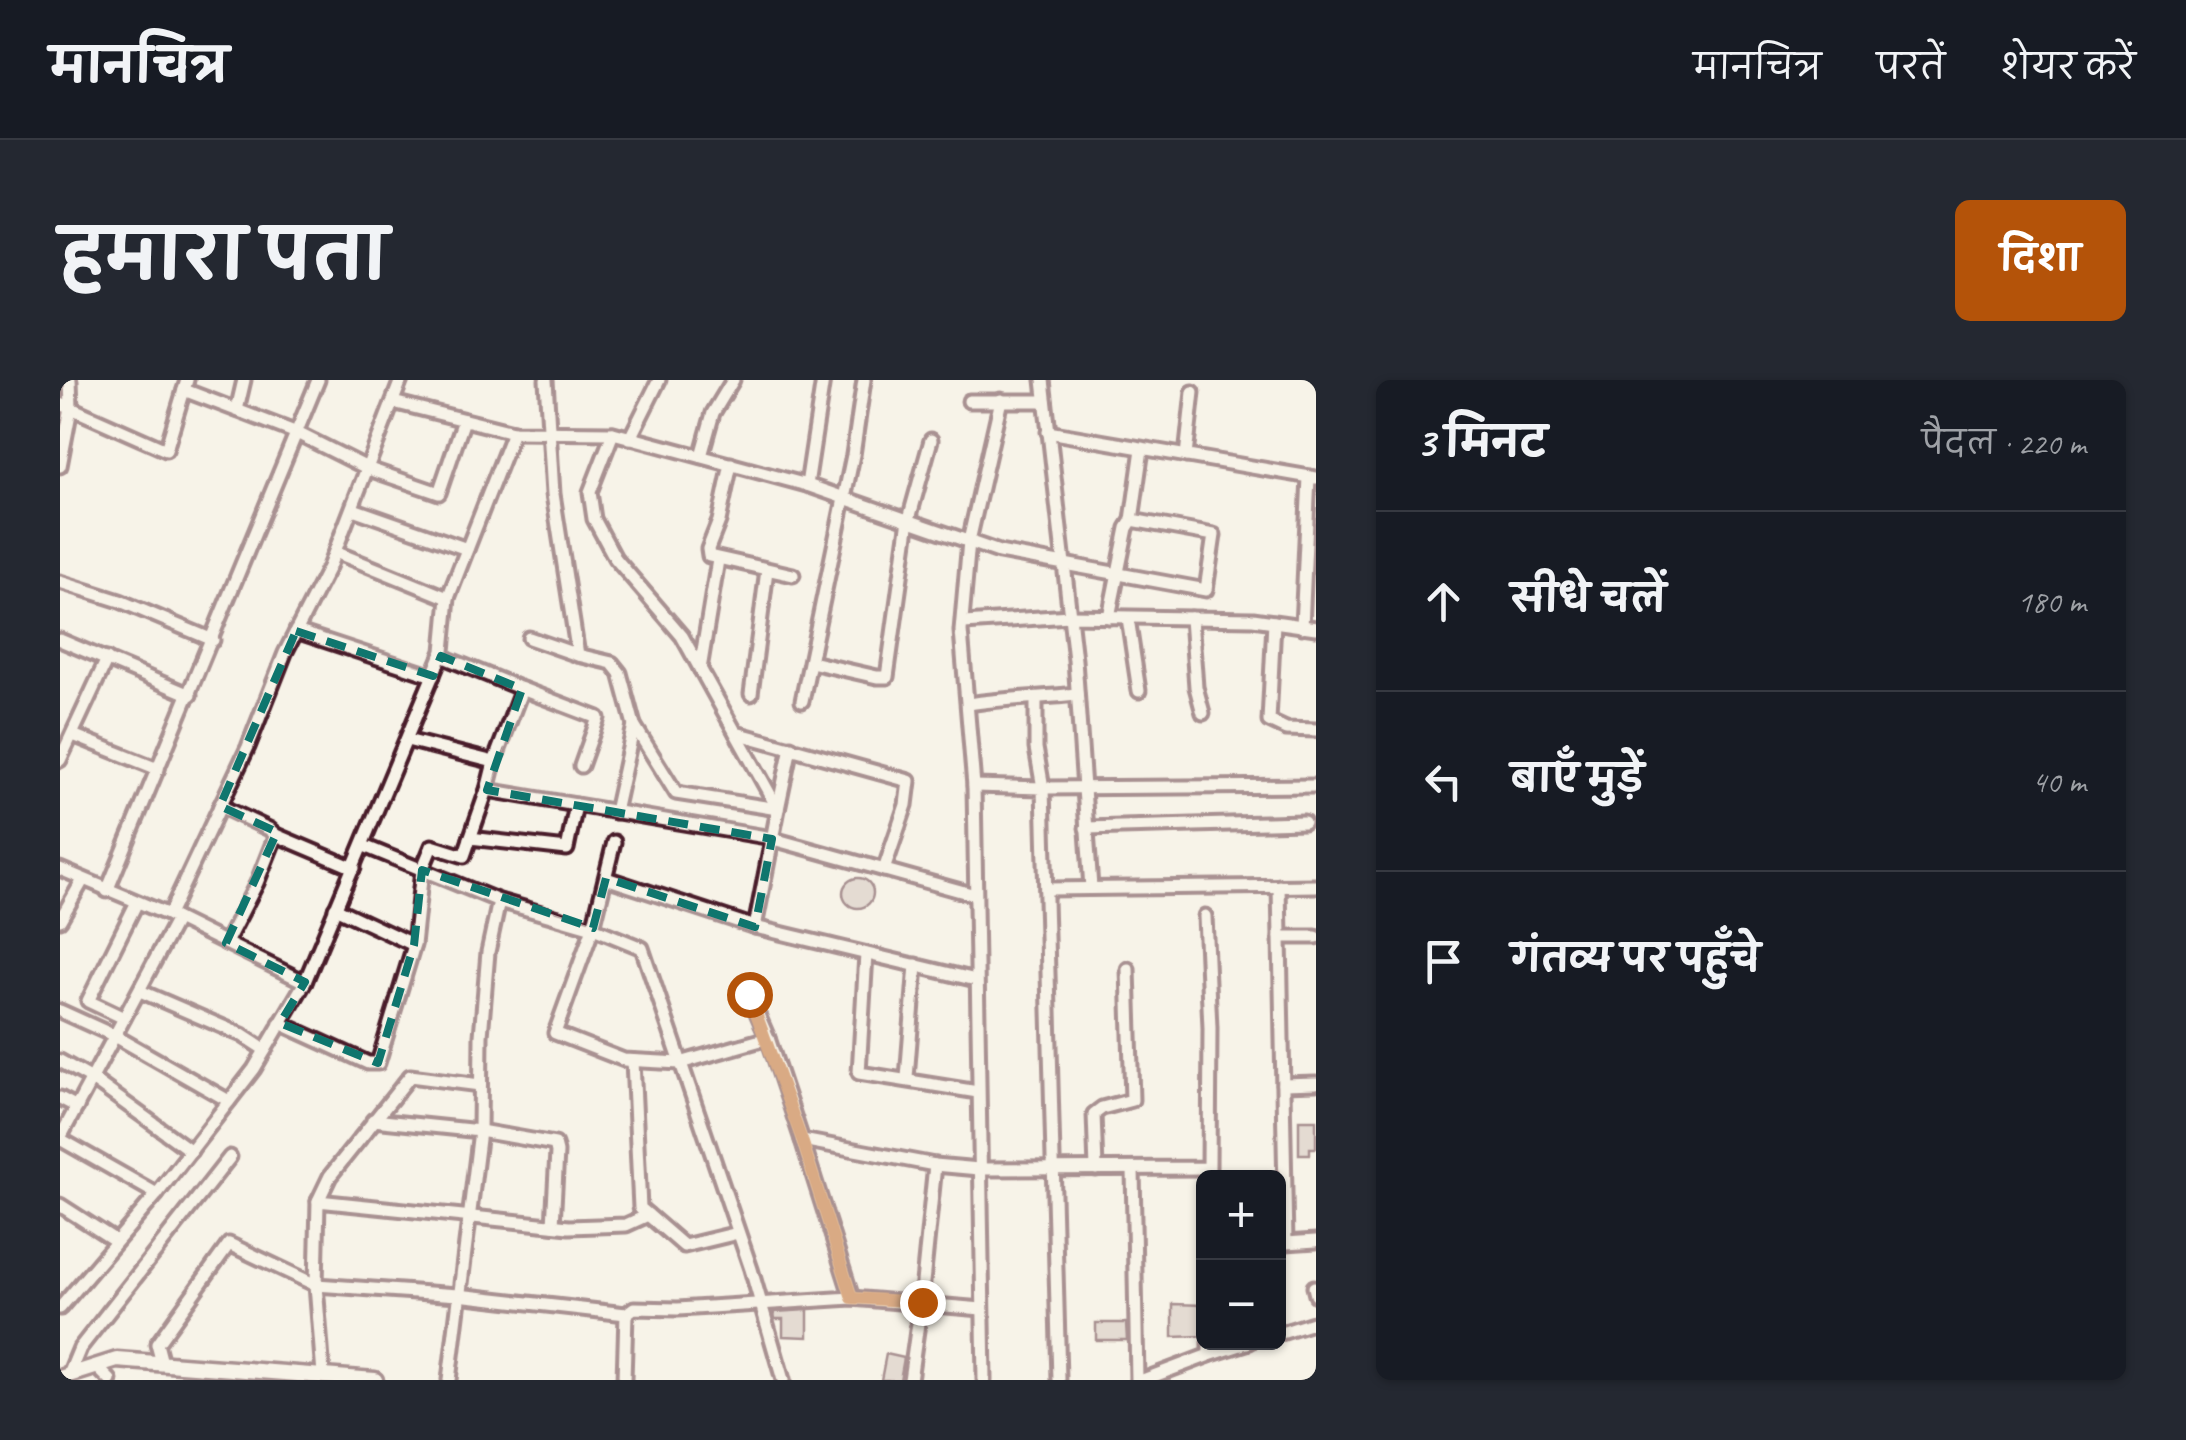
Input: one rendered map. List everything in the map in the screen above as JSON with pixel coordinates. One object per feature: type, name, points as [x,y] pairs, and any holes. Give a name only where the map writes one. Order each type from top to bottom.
[{"type":"street","points":[[60,466],[70,380]]},
{"type":"street","points":[[236,410],[244,380]]},
{"type":"street","points":[[107,891],[318,380]]},
{"type":"street","points":[[157,1194],[60,1139],[140,991],[296,631],[335,552],[401,380]]},
{"type":"street","points":[[546,380],[553,494],[578,654]]},
{"type":"street","points":[[630,438],[658,380]]},
{"type":"street","points":[[701,456],[713,413],[733,380]]},
{"type":"street","points":[[807,485],[823,380]]},
{"type":"street","points":[[802,701],[864,380]]},
{"type":"street","points":[[1043,380],[1070,616],[1090,888]]},
{"type":"street","points":[[65,406],[166,450],[186,385],[369,468],[439,493],[464,420]]},
{"type":"street","points":[[1186,456],[1193,392]]},
{"type":"street","points":[[984,1380],[974,786],[962,631],[969,540],[1002,400]]},
{"type":"street","points":[[969,401],[1045,401]]},
{"type":"street","points":[[393,402],[513,432],[612,433],[807,485],[999,552],[1206,590],[1214,536],[1132,520]]},
{"type":"street","points":[[60,1308],[157,1194],[229,1101],[305,982],[441,656],[448,598],[513,432]]},
{"type":"street","points":[[964,623],[1070,616],[1274,622],[1309,628],[1312,478],[1048,432]]},
{"type":"street","points":[[612,433],[590,492],[594,519],[615,558],[682,636],[778,808]]},
{"type":"street","points":[[811,662],[876,678],[887,677],[909,519],[931,440]]},
{"type":"street","points":[[1109,617],[1132,520],[1142,448]]},
{"type":"street","points":[[731,464],[709,556],[793,575]]},
{"type":"street","points":[[353,509],[467,550]]},
{"type":"street","points":[[335,552],[448,598]]},
{"type":"street","points":[[700,669],[718,560]]},
{"type":"street","points":[[751,694],[767,570]]},
{"type":"street","points":[[60,582],[120,601],[212,640]]},
{"type":"street","points":[[1128,618],[1140,692]]},
{"type":"street","points":[[1191,618],[1196,687],[1203,713]]},
{"type":"street","points":[[1274,622],[1270,721],[1286,729],[1316,730]]},
{"type":"street","points":[[296,631],[432,676]]},
{"type":"street","points":[[528,638],[612,663],[620,673],[634,724],[676,792],[778,808]]},
{"type":"street","points":[[60,640],[190,695]]},
{"type":"street","points":[[441,656],[598,718],[581,766]]},
{"type":"street","points":[[60,760],[107,659]]},
{"type":"street","points":[[280,1023],[378,1064],[414,945],[422,870],[432,846],[464,856],[522,689]]},
{"type":"street","points":[[969,704],[1014,696],[1036,699],[1077,694]]},
{"type":"street","points":[[1036,699],[1036,748],[1044,788],[1059,1380]]},
{"type":"street","points":[[615,812],[634,724]]},
{"type":"street","points":[[736,733],[909,782],[906,805],[884,870]]},
{"type":"street","points":[[73,735],[158,770]]},
{"type":"street","points":[[407,740],[494,762]]},
{"type":"street","points":[[755,927],[791,747]]},
{"type":"street","points":[[974,786],[1316,786]]},
{"type":"street","points":[[487,790],[772,839],[975,894]]},
{"type":"street","points":[[470,838],[567,849],[576,805]]},
{"type":"street","points":[[220,806],[276,836],[354,868]]},
{"type":"street","points":[[1086,828],[1304,822]]},
{"type":"street","points":[[226,943],[257,884],[276,836]]},
{"type":"street","points":[[614,842],[593,928],[555,1033],[624,1060],[680,1063],[768,1038]]},
{"type":"street","points":[[364,846],[499,901],[593,928],[642,948],[783,1380]]},
{"type":"street","points":[[60,870],[173,917],[305,982]]},
{"type":"street","points":[[606,878],[755,927],[976,980]]},
{"type":"street","points":[[60,920],[83,880]]},
{"type":"street","points":[[1278,886],[1286,1243],[1316,1241]]},
{"type":"street","points":[[1046,889],[1316,886]]},
{"type":"street","points":[[449,1380],[480,1131],[480,1036],[488,952],[499,901]]},
{"type":"street","points":[[124,1018],[88,1001],[136,904]]},
{"type":"street","points":[[335,908],[414,945]]},
{"type":"street","points":[[1204,916],[1210,1028],[1209,1170]]},
{"type":"street","points":[[1280,938],[1316,937]]},
{"type":"street","points":[[866,954],[859,1073],[978,1092]]},
{"type":"street","points":[[907,1078],[916,965]]},
{"type":"street","points":[[1096,1169],[1094,1114],[1132,1100],[1128,970]]},
{"type":"street","points":[[140,991],[242,1035],[264,1050]]},
{"type":"street","points":[[749,994],[768,1038],[852,1298]]},
{"type":"street","points":[[60,1011],[115,1036],[229,1101]]},
{"type":"street","points":[[633,1060],[640,1208],[684,1246],[738,1233]]},
{"type":"street","points":[[60,1061],[191,1151]]},
{"type":"street","points":[[323,1374],[316,1285],[318,1201],[330,1176],[410,1076],[480,1085]]},
{"type":"street","points":[[1283,1084],[1316,1083]]},
{"type":"street","points":[[60,1098],[77,1107]]},
{"type":"street","points":[[373,1120],[480,1131],[555,1144],[558,1152],[553,1225]]},
{"type":"street","points":[[802,1140],[979,1169],[1196,1172]]},
{"type":"street","points":[[64,1377],[80,1348],[230,1157]]},
{"type":"street","points":[[910,1380],[935,1164]]},
{"type":"street","points":[[1133,1169],[1140,1380],[1207,1350]]},
{"type":"street","points":[[318,1201],[553,1225],[626,1225],[648,1214]]},
{"type":"street","points":[[60,1205],[116,1241]]},
{"type":"street","points":[[162,1363],[156,1344],[230,1244],[316,1285],[626,1314],[634,1308],[678,1310],[852,1298],[982,1310]]},
{"type":"street","points":[[624,1380],[626,1314]]},
{"type":"street","points":[[1286,1331],[1316,1322]]},
{"type":"street","points":[[64,1377],[116,1360],[263,1375],[323,1374],[375,1380]]},
{"type":"street","points":[[97,1367],[110,1380]]},
{"type":"highlighted area","points":[[296,631],[433,676],[441,656],[522,689],[487,790],[772,839],[755,927],[606,878],[593,928],[422,870],[414,945],[378,1063],[280,1023],[305,982],[226,943],[277,832],[220,806]]},
{"type":"building","points":[[858,878],[869,882],[873,893],[869,904],[858,908],[847,904],[843,893],[847,882]]},
{"type":"building","points":[[1299,1120],[1316,1120],[1316,1148],[1310,1148],[1310,1154],[1299,1154]]},
{"type":"building","points":[[1173,1304],[1196,1305],[1196,1336],[1173,1337]]},
{"type":"building","points":[[808,1310],[808,1337],[783,1336],[783,1319],[775,1319],[774,1312]]},
{"type":"building","points":[[1096,1323],[1126,1323],[1127,1340],[1096,1340]]},
{"type":"building","points":[[886,1354],[904,1358],[900,1380],[881,1380]]},
{"type":"route","points":[[749,994],[768,1038],[852,1298],[922,1302]]}]
